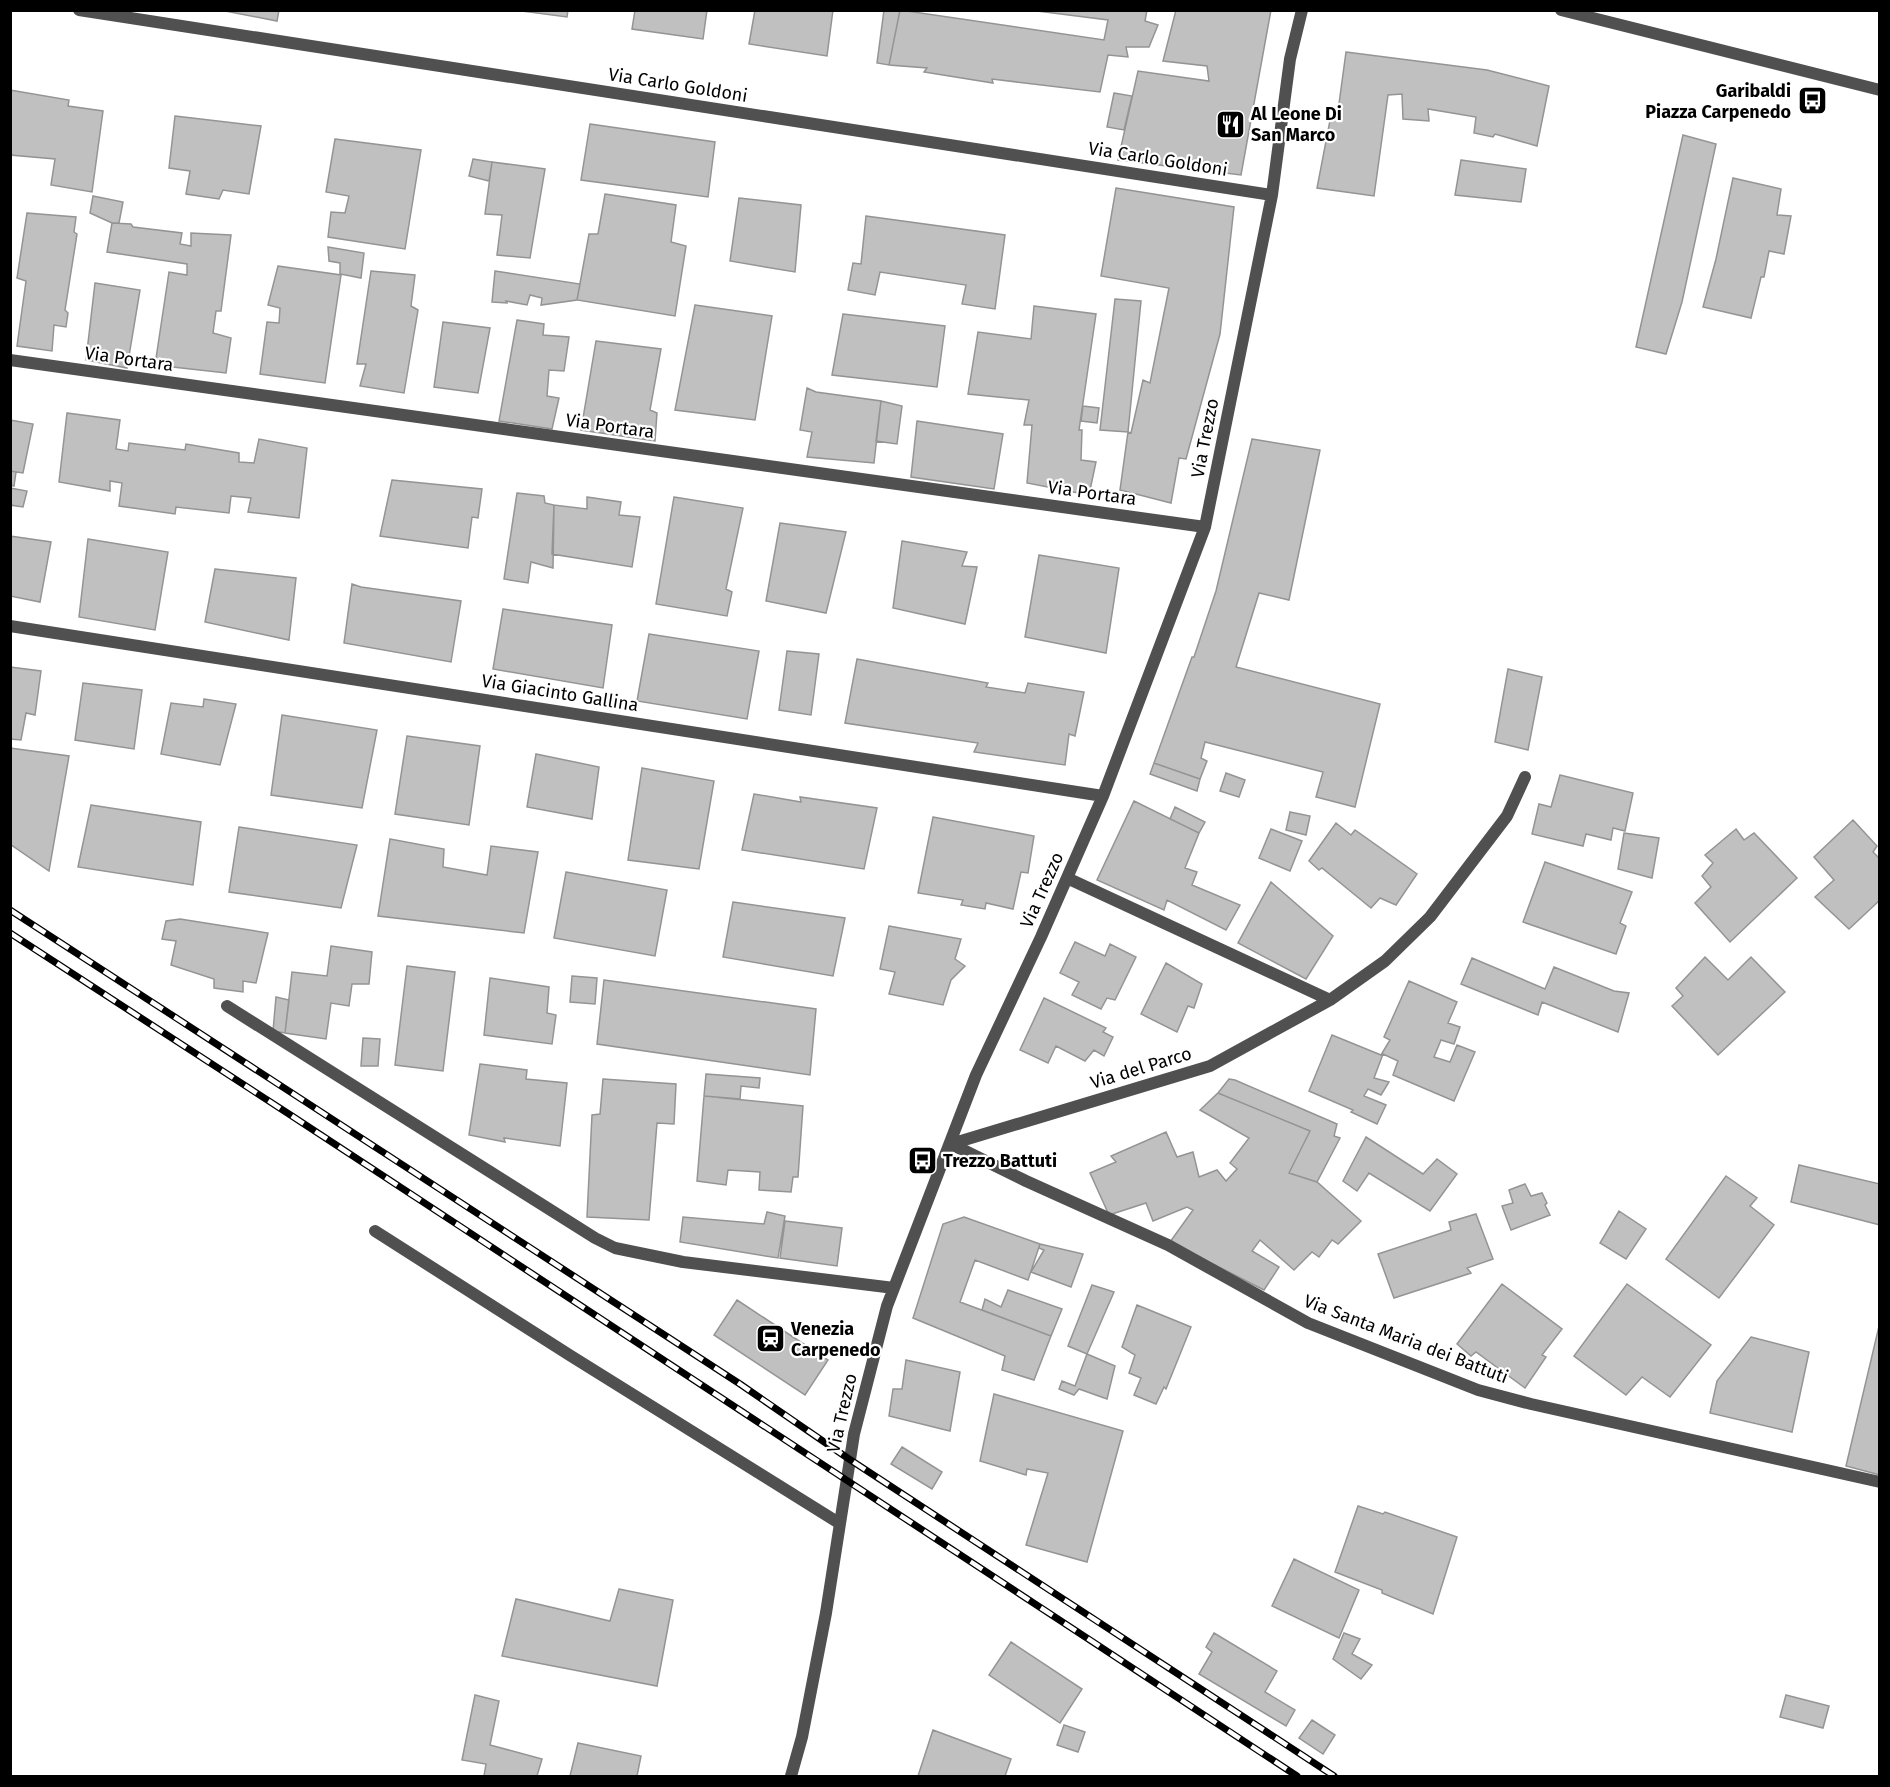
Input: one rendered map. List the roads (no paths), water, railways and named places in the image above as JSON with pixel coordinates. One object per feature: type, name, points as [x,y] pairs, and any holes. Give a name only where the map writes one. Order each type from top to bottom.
[{"type":"street","name":"Via Carlo Goldoni","points":[[79,10],[1272,195]]},
{"type":"street","name":"Via Trezzo","points":[[790,1776],[802,1737],[824,1624],[854,1434],[887,1306],[976,1075],[1103,796],[1205,527],[1272,195],[1290,59],[1302,10]]},
{"type":"street","points":[[1561,10],[1880,90]]},
{"type":"street","name":"Via Portara","points":[[10,360],[1205,527]]},
{"type":"street","name":"Via Giacinto Gallina","points":[[10,626],[1103,796]]},
{"type":"street","name":"Via del Parco","points":[[951,1144],[1210,1066],[1330,1000],[1385,962],[1430,917],[1507,816],[1525,777]]},
{"type":"street","points":[[1067,878],[1330,1000]]},
{"type":"street","points":[[227,1006],[585,1232],[615,1248],[683,1262],[894,1288]]},
{"type":"street","name":"Via Santa Maria dei Battuti","points":[[951,1144],[1026,1181],[1168,1245],[1308,1323],[1478,1390],[1531,1404],[1880,1482]]},
{"type":"street","points":[[375,1231],[839,1523]]},
{"type":"railway","points":[[10,910],[740,1384],[849,1459],[1334,1776]]},
{"type":"railway","points":[[10,933],[1297,1776]]},
{"type":"place","name":"Garibaldi Piazza Carpenedo","points":[[1812,101]]},
{"type":"place","name":"Al Leone Di San Marco","points":[[1230,124]]},
{"type":"place","name":"Trezzo Battuti","points":[[922,1161]]},
{"type":"place","name":"Venezia Carpenedo","points":[[770,1339]]}]
